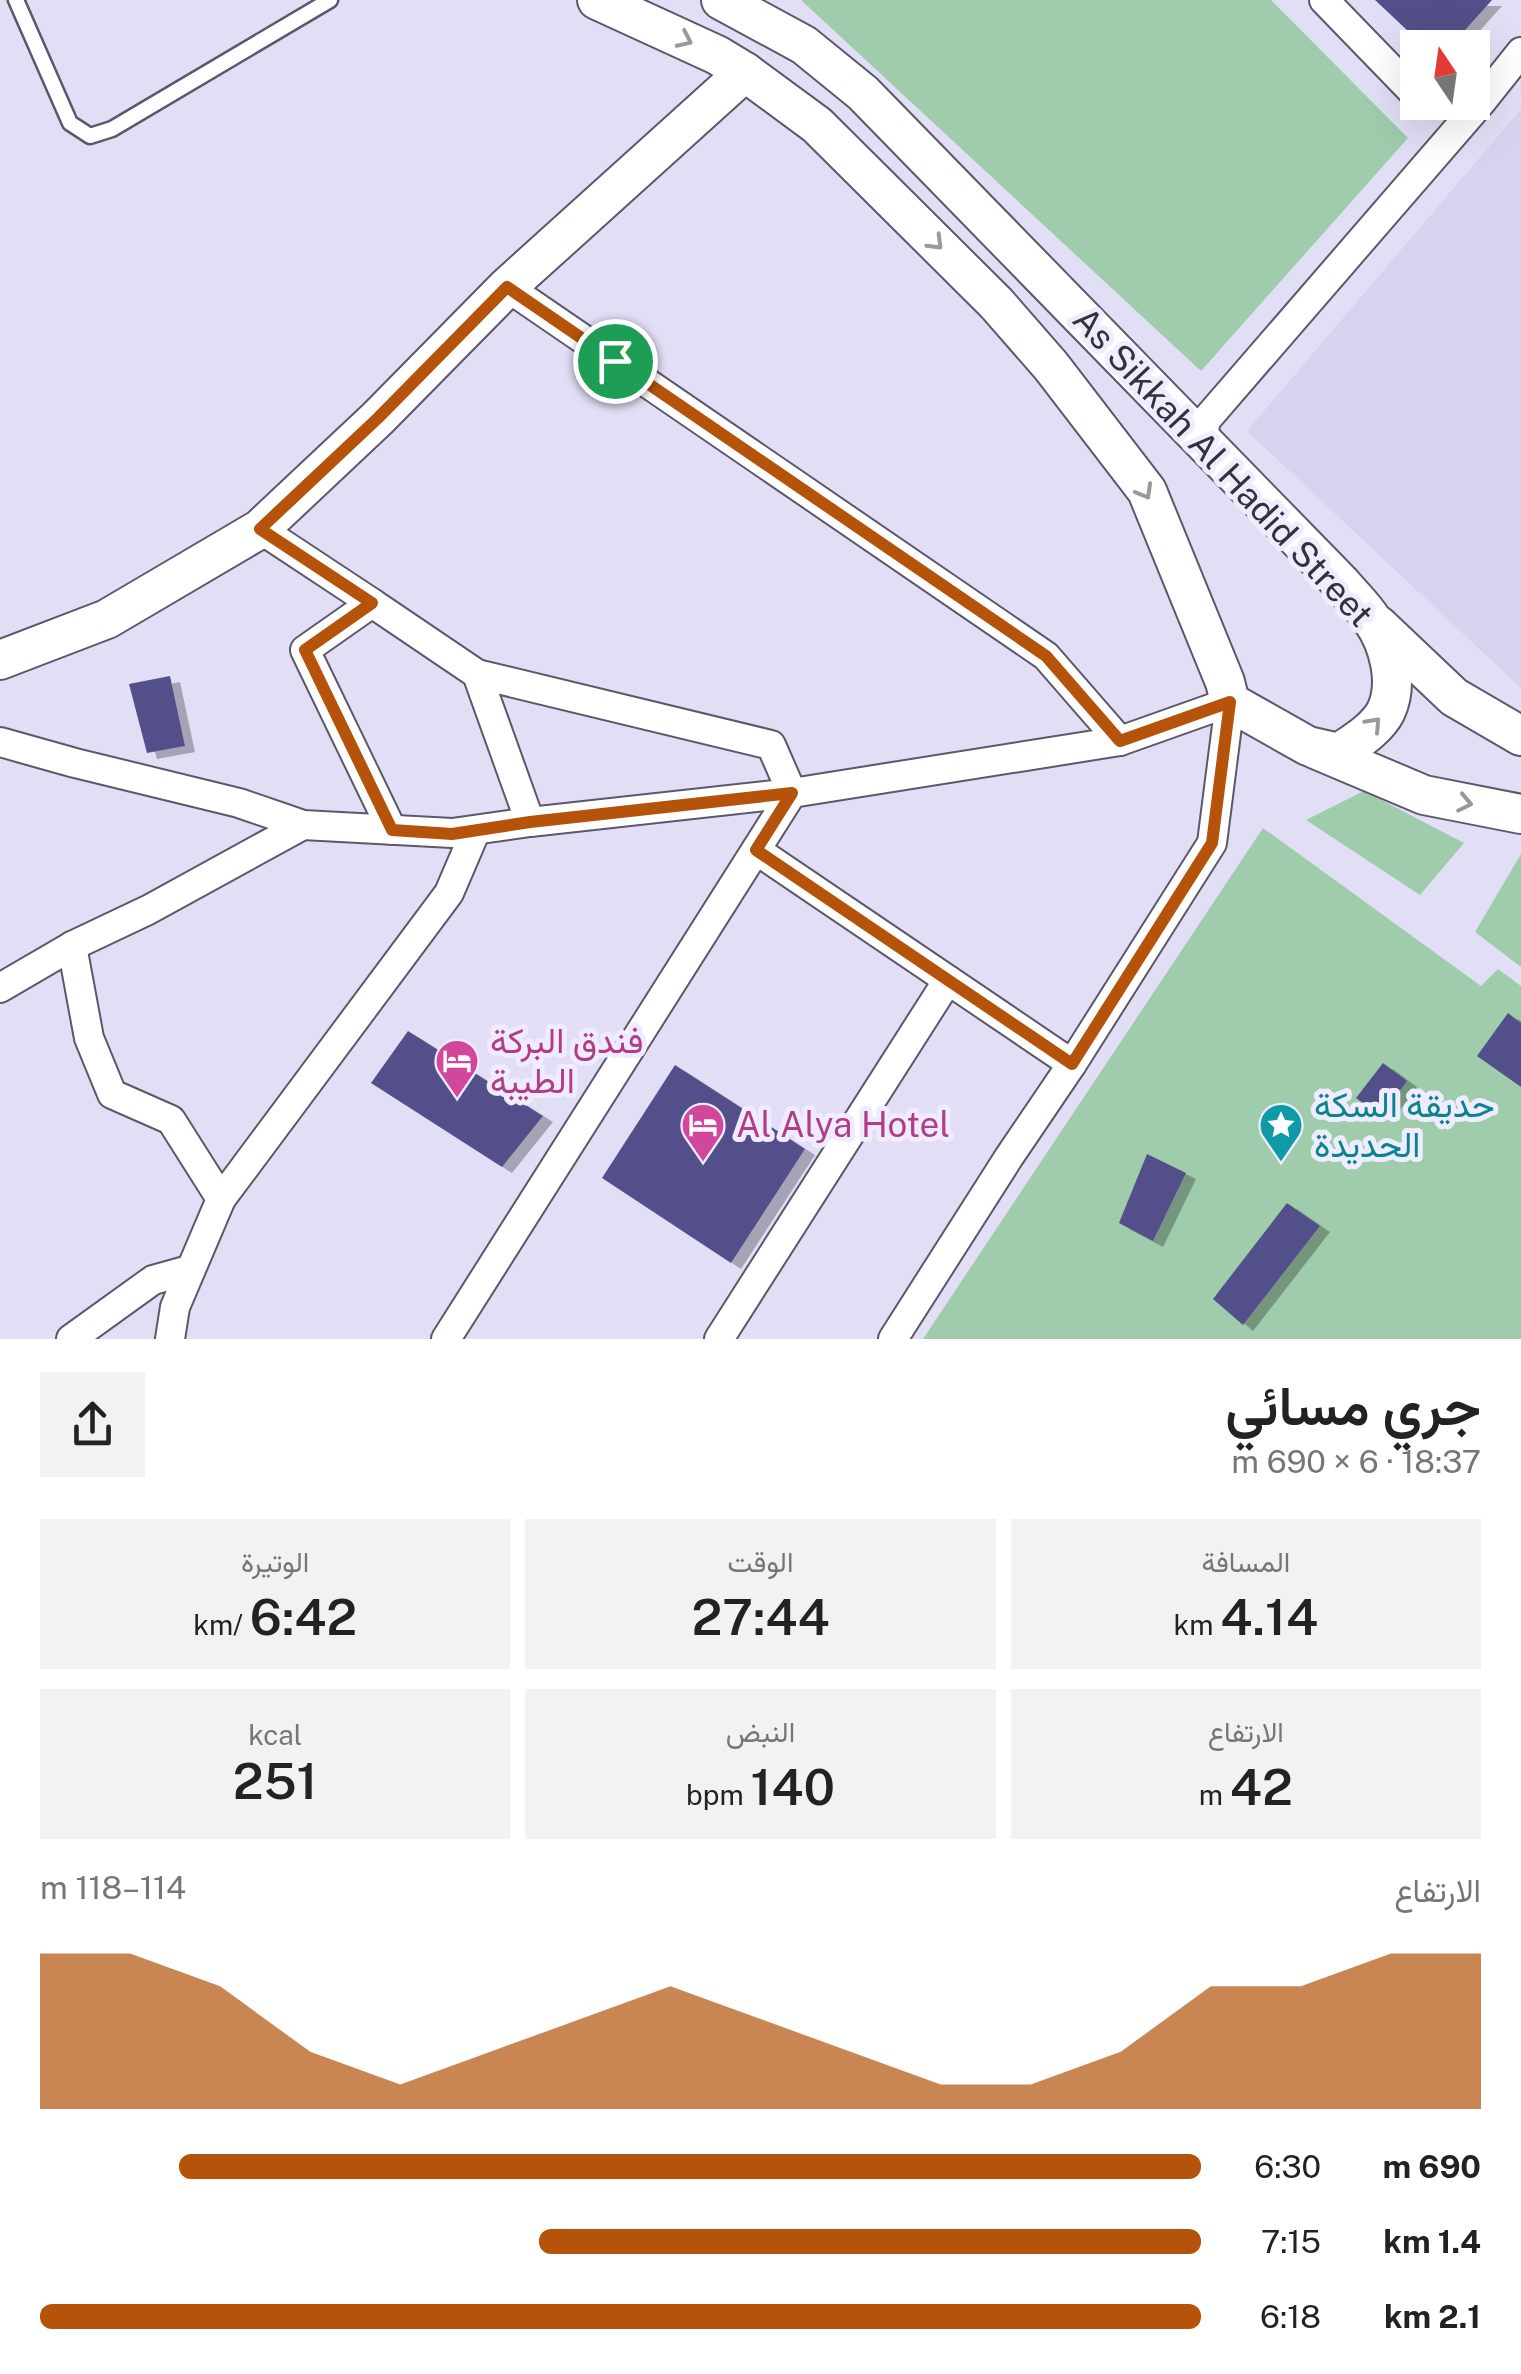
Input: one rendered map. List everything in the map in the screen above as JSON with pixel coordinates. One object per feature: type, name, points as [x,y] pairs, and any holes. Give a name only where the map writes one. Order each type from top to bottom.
[{"type":"main road","name":"As Sikkah Al Hadid Street","points":[[596,0],[717,55],[817,125],[996,303],[1147,491],[1230,702]]},
{"type":"main road","name":"As Sikkah Al Hadid Street","points":[[729,3],[804,45],[863,92],[1373,620],[1389,655],[1392,688],[1385,712],[1369,731],[1339,754],[1308,746]]},
{"type":"main road","points":[[0,660],[106,619],[260,529],[378,418],[507,287],[746,72]]},
{"type":"main road","points":[[1373,620],[1454,698],[1521,736]]},
{"type":"main road","points":[[1230,702],[1308,746],[1424,795],[1521,814]]},
{"type":"street","points":[[1324,0],[1400,78]]},
{"type":"street","points":[[1202,440],[1206,420],[1521,52]]},
{"type":"street","points":[[1440,120],[1453,134]]},
{"type":"street","points":[[507,287],[1046,656],[1120,741]]},
{"type":"street","points":[[260,529],[477,674],[771,744],[792,793]]},
{"type":"street","points":[[372,603],[305,650],[392,830]]},
{"type":"street","points":[[477,674],[530,822]]},
{"type":"street","points":[[0,742],[239,803],[303,825],[452,834],[792,793],[1120,741],[1230,702],[1212,843],[892,1339]]},
{"type":"street","points":[[446,1339],[792,793]]},
{"type":"street","points":[[0,988],[303,825]]},
{"type":"street","points":[[170,1339],[175,1308],[220,1199],[449,894],[476,830]]},
{"type":"street","points":[[756,850],[1072,1064]]},
{"type":"street","points":[[72,946],[89,1038],[112,1094],[171,1120],[220,1199]]},
{"type":"street","points":[[719,1339],[948,980]]},
{"type":"street","points":[[71,1339],[154,1280],[190,1270]]},
{"type":"lane","points":[[16,0],[70,123],[90,136],[112,130],[330,0]]},
{"type":"shaded area","points":[[1521,109],[1521,688],[1247,431]]},
{"type":"green space","points":[[801,0],[1271,0],[1408,138],[1201,371]]},
{"type":"green space","points":[[1364,791],[1464,843],[1420,895],[1306,820]]},
{"type":"green space","name":"حديقة السكة الحديدة","points":[[1263,828],[1481,986],[1498,969],[1521,986],[1521,1339],[923,1339]]},
{"type":"green space","points":[[1521,854],[1521,967],[1475,932]]},
{"type":"building","points":[[1375,0],[1492,0],[1465,30],[1407,30]]},
{"type":"building","points":[[170,676],[185,746],[147,753],[129,684]]},
{"type":"building","points":[[1508,1013],[1521,1023],[1521,1087],[1477,1056]]},
{"type":"building","name":"فندق البركة الطيبة","points":[[408,1031],[543,1116],[502,1167],[371,1083]]},
{"type":"building","points":[[1383,1063],[1407,1081],[1381,1116],[1356,1098]]},
{"type":"building","name":"Al Alya Hotel","points":[[675,1065],[805,1149],[731,1263],[602,1178]]},
{"type":"building","points":[[1147,1154],[1186,1173],[1153,1241],[1119,1223]]},
{"type":"building","points":[[1287,1203],[1320,1226],[1243,1325],[1213,1299]]},
{"type":"place","name":"فندق البركة الطيبة","points":[[457,1099]]},
{"type":"place","name":"Al Alya Hotel","points":[[703,1163]]},
{"type":"place","name":"حديقة السكة الحديدة","points":[[1281,1163]]},
{"type":"route","points":[[507,287],[615,361],[1046,656],[1120,741],[1230,702],[1212,843],[1072,1064],[756,850],[792,793],[452,834],[392,830],[305,650],[372,603],[260,529],[378,418],[507,287]]}]
